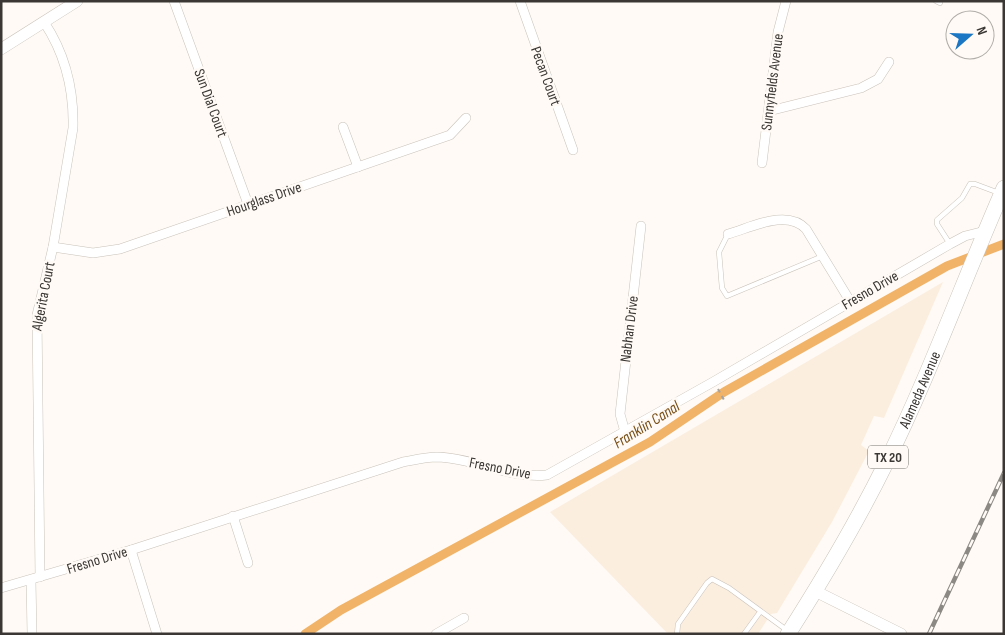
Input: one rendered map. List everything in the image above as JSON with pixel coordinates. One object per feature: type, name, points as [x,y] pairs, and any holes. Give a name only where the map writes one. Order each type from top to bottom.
[{"type":"main road","name":"Alameda Avenue","points":[[788,633],[815,591],[885,464],[1002,191]]},
{"type":"street","points":[[1,49],[77,1]]},
{"type":"street","name":"Sun Dial Court","points":[[174,1],[248,204]]},
{"type":"street","name":"Pecan Court","points":[[520,1],[573,150]]},
{"type":"street","name":"Sunnyfields Avenue","points":[[762,163],[778,32],[786,1]]},
{"type":"street","name":"Algerita Court","points":[[40,577],[35,333],[39,300],[53,247],[73,128],[73,109],[66,68],[53,36],[44,22]]},
{"type":"street","points":[[769,111],[861,88],[878,79],[889,62]]},
{"type":"street","name":"Hourglass Drive","points":[[53,247],[80,253],[105,252],[450,135],[466,118]]},
{"type":"street","points":[[343,127],[358,167]]},
{"type":"street","points":[[728,234],[780,220],[794,220],[806,229],[850,301]]},
{"type":"street","name":"Nabhan Drive","points":[[625,432],[620,414],[641,226]]},
{"type":"street","name":"Fresno Drive","points":[[1,588],[131,550],[394,465],[423,458],[455,459],[528,477],[547,475],[950,244],[965,236],[984,235]]},
{"type":"street","points":[[233,516],[248,563]]},
{"type":"street","points":[[131,550],[157,634]]},
{"type":"street","points":[[30,580],[32,634]]},
{"type":"street","points":[[815,591],[885,630],[901,634]]},
{"type":"street","points":[[436,634],[464,618]]},
{"type":"lane","points":[[950,244],[937,224],[937,220],[962,198],[970,184],[1002,191]]},
{"type":"lane","points":[[728,234],[720,252],[722,288],[727,296],[823,256]]},
{"type":"lane","points":[[677,634],[678,624],[707,583],[712,579],[729,588],[788,633]]},
{"type":"lane","points":[[744,634],[760,612]]},
{"type":"path","points":[[716,388],[724,400]]},
{"type":"shaded area","points":[[943,282],[884,418],[874,416],[861,445],[869,451],[832,522],[777,613],[771,614],[758,634],[668,634],[550,512]]},
{"type":"waterway","name":"Franklin Canal","points":[[305,634],[341,610],[650,442],[724,392],[947,266],[1004,244]]},
{"type":"railway","points":[[929,634],[1004,473]]}]
